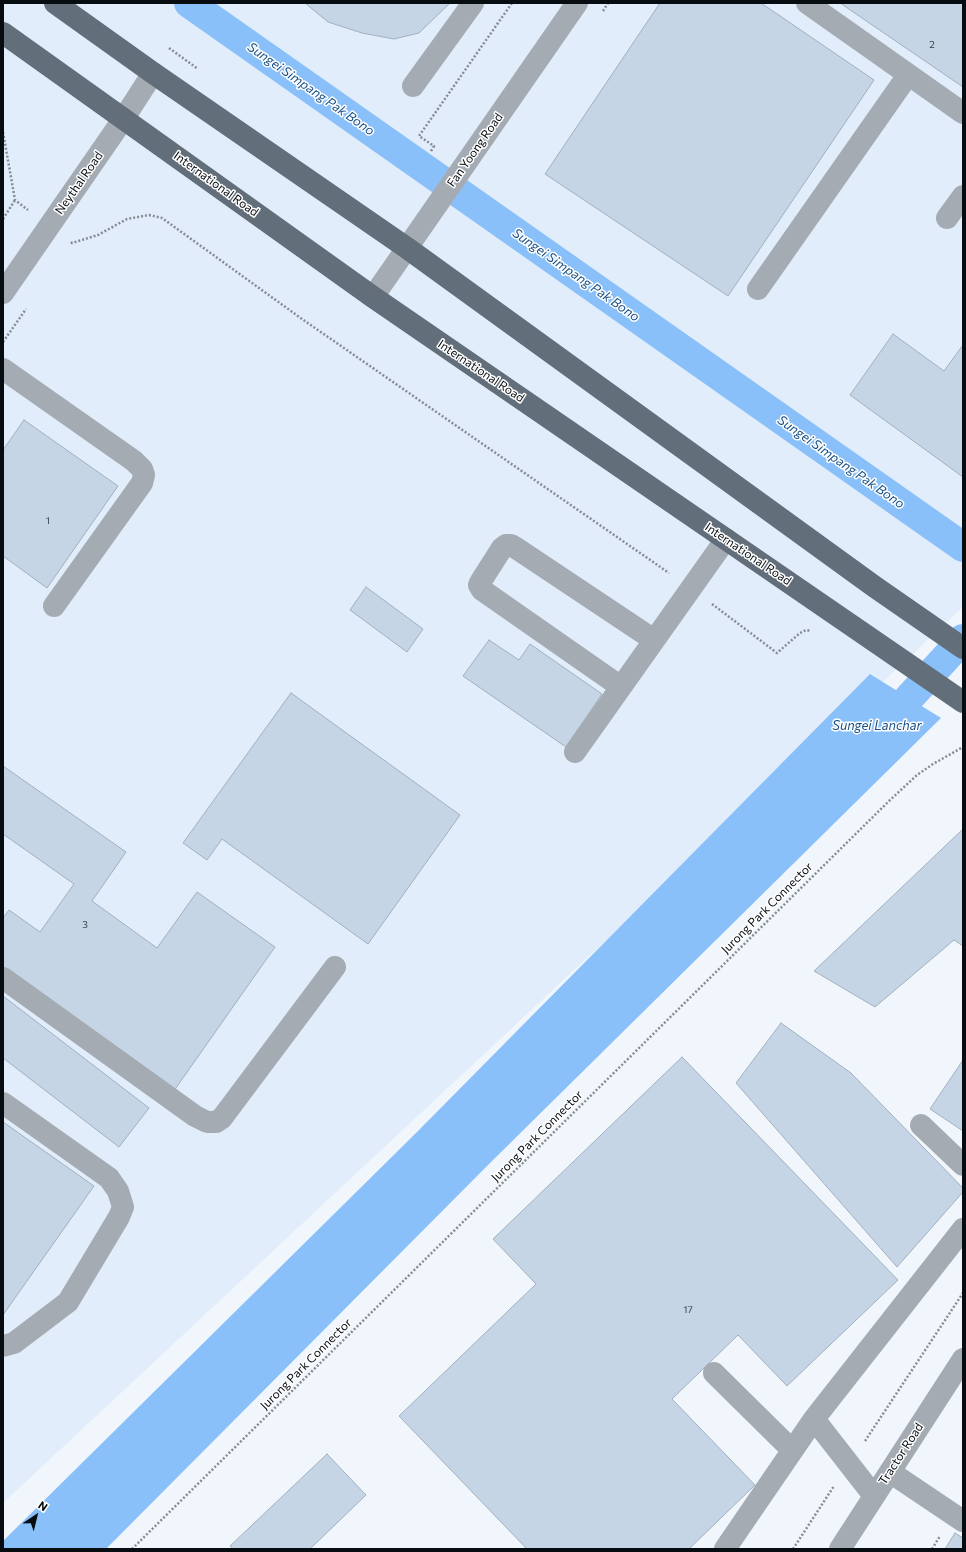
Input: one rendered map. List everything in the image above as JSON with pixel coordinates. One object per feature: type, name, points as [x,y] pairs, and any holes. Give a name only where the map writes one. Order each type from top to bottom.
[{"type":"main road","points":[[54,3],[407,248],[875,587],[963,648]]},
{"type":"main road","name":"International Road","points":[[3,33],[373,297],[963,702]]},
{"type":"street","points":[[413,86],[473,3]]},
{"type":"street","name":"Fan Yoong Road","points":[[373,297],[577,3]]},
{"type":"street","points":[[807,3],[963,113]]},
{"type":"street","name":"Neythal Road","points":[[3,292],[124,118],[153,73]]},
{"type":"street","points":[[758,289],[908,75]]},
{"type":"street","points":[[947,218],[963,196]]},
{"type":"street","points":[[3,369],[134,461],[142,469],[144,475],[142,483],[54,606]]},
{"type":"street","points":[[575,752],[726,539]]},
{"type":"street","points":[[621,687],[482,590],[479,585],[502,548],[506,545],[510,545],[516,548],[654,640]]},
{"type":"street","points":[[3,978],[195,1116],[207,1122],[216,1122],[222,1118],[335,967]]},
{"type":"street","points":[[3,1103],[109,1178],[118,1191],[123,1207],[119,1217],[68,1302],[14,1343],[3,1346]]},
{"type":"street","points":[[921,1126],[963,1164]]},
{"type":"street","points":[[725,1549],[814,1418],[963,1229]]},
{"type":"street","name":"Tractor Road","points":[[840,1549],[963,1360]]},
{"type":"street","points":[[714,1374],[792,1450]]},
{"type":"street","points":[[814,1418],[874,1496]]},
{"type":"street","points":[[890,1472],[963,1521]]},
{"type":"path","points":[[431,151],[434,146],[419,136],[512,3]]},
{"type":"path","points":[[3,132],[15,200],[72,243],[98,235],[126,219],[149,215],[162,218],[302,319],[691,588],[778,653],[800,633],[806,630],[818,632]]},
{"type":"path","points":[[3,219],[15,200]]},
{"type":"path","name":"Jurong Park Connector","points":[[132,1549],[889,801],[922,772],[963,747]]},
{"type":"path","points":[[793,1549],[963,1293]]},
{"type":"shaded area","points":[[3,3],[963,3],[963,607],[3,1503]]},
{"type":"water","name":"Sungei Lanchar","points":[[870,674],[941,718],[490,1163],[106,1549],[3,1549],[4,1540],[417,1132]]},
{"type":"building","points":[[305,3],[450,3],[419,33],[394,39],[362,33],[328,22]]},
{"type":"building","points":[[660,3],[761,3],[874,80],[728,296],[545,174]]},
{"type":"building","points":[[840,3],[963,3],[963,87]]},
{"type":"building","points":[[893,334],[944,371],[963,345],[963,477],[850,395]]},
{"type":"building","points":[[24,420],[118,486],[47,588],[3,556],[3,450]]},
{"type":"building","points":[[366,587],[423,629],[407,652],[350,610]]},
{"type":"building","points":[[489,640],[519,660],[530,644],[602,694],[566,747],[463,676]]},
{"type":"building","points":[[291,693],[460,815],[368,944],[222,839],[207,860],[183,843]]},
{"type":"building","points":[[3,766],[126,852],[92,901],[157,948],[197,892],[275,947],[171,1095],[3,976],[3,918],[9,910],[40,932],[74,884],[3,834]]},
{"type":"building","points":[[963,829],[963,946],[954,940],[875,1007],[814,971]]},
{"type":"building","points":[[3,996],[149,1108],[119,1147],[3,1058]]},
{"type":"building","points":[[781,1023],[851,1073],[963,1188],[963,1192],[897,1267],[736,1083]]},
{"type":"building","points":[[682,1057],[898,1280],[787,1386],[738,1335],[672,1399],[755,1485],[689,1549],[527,1549],[399,1416],[536,1284],[493,1239]]},
{"type":"building","points":[[963,1060],[963,1131],[930,1109]]},
{"type":"building","points":[[3,1122],[94,1186],[3,1315]]},
{"type":"building","points":[[327,1454],[366,1495],[310,1549],[233,1549],[230,1546]]},
{"type":"building","points":[[955,1533],[963,1538],[963,1549],[945,1549]]},
{"type":"waterway","name":"Sungei Simpang Pak Bono","points":[[189,3],[963,547]]},
{"type":"waterway","name":"Sungei Lanchar","points":[[909,698],[963,639]]}]
